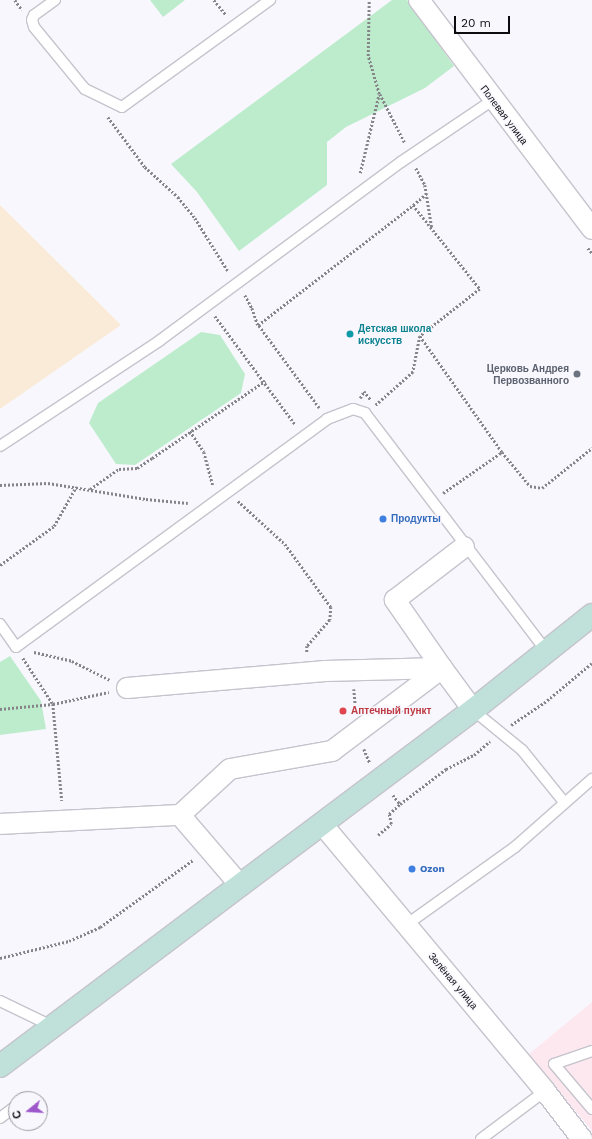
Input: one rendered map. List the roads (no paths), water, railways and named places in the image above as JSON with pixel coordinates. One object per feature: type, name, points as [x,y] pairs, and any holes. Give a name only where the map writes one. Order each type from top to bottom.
[{"type":"main road","points":[[0,1066],[473,710],[592,615]]},
{"type":"street","name":"Полевая улица","points":[[419,0],[493,100],[592,229]]},
{"type":"street","points":[[464,546],[395,600],[473,710]]},
{"type":"street","points":[[127,688],[384,668],[442,668]]},
{"type":"street","points":[[0,824],[180,815],[230,769],[332,751],[442,668]]},
{"type":"street","points":[[180,815],[240,885]]},
{"type":"street","name":"Зелёная улица","points":[[322,824],[544,1091],[582,1139]]},
{"type":"lane","points":[[55,0],[34,15],[32,20],[34,27],[80,85],[90,92],[122,107],[270,0]]},
{"type":"lane","points":[[0,446],[159,341],[410,156],[493,100]]},
{"type":"lane","points":[[0,624],[16,647],[327,419],[353,409],[365,413],[464,546],[546,651]]},
{"type":"lane","points":[[473,710],[522,750],[564,802]]},
{"type":"lane","points":[[406,925],[515,847],[564,802],[592,779]]},
{"type":"lane","points":[[0,1001],[52,1026]]},
{"type":"lane","points":[[592,1051],[554,1064],[592,1108]]},
{"type":"lane","points":[[481,1139],[544,1091]]},
{"type":"place","name":"Детская школа искусств","points":[[350,334]]},
{"type":"place","name":"Церковь Андрея Первозванного","points":[[577,374]]},
{"type":"place","name":"Продукты","points":[[383,519]]},
{"type":"place","name":"Аптечный пункт","points":[[343,711]]},
{"type":"place","name":"Ozon","points":[[412,869]]}]
